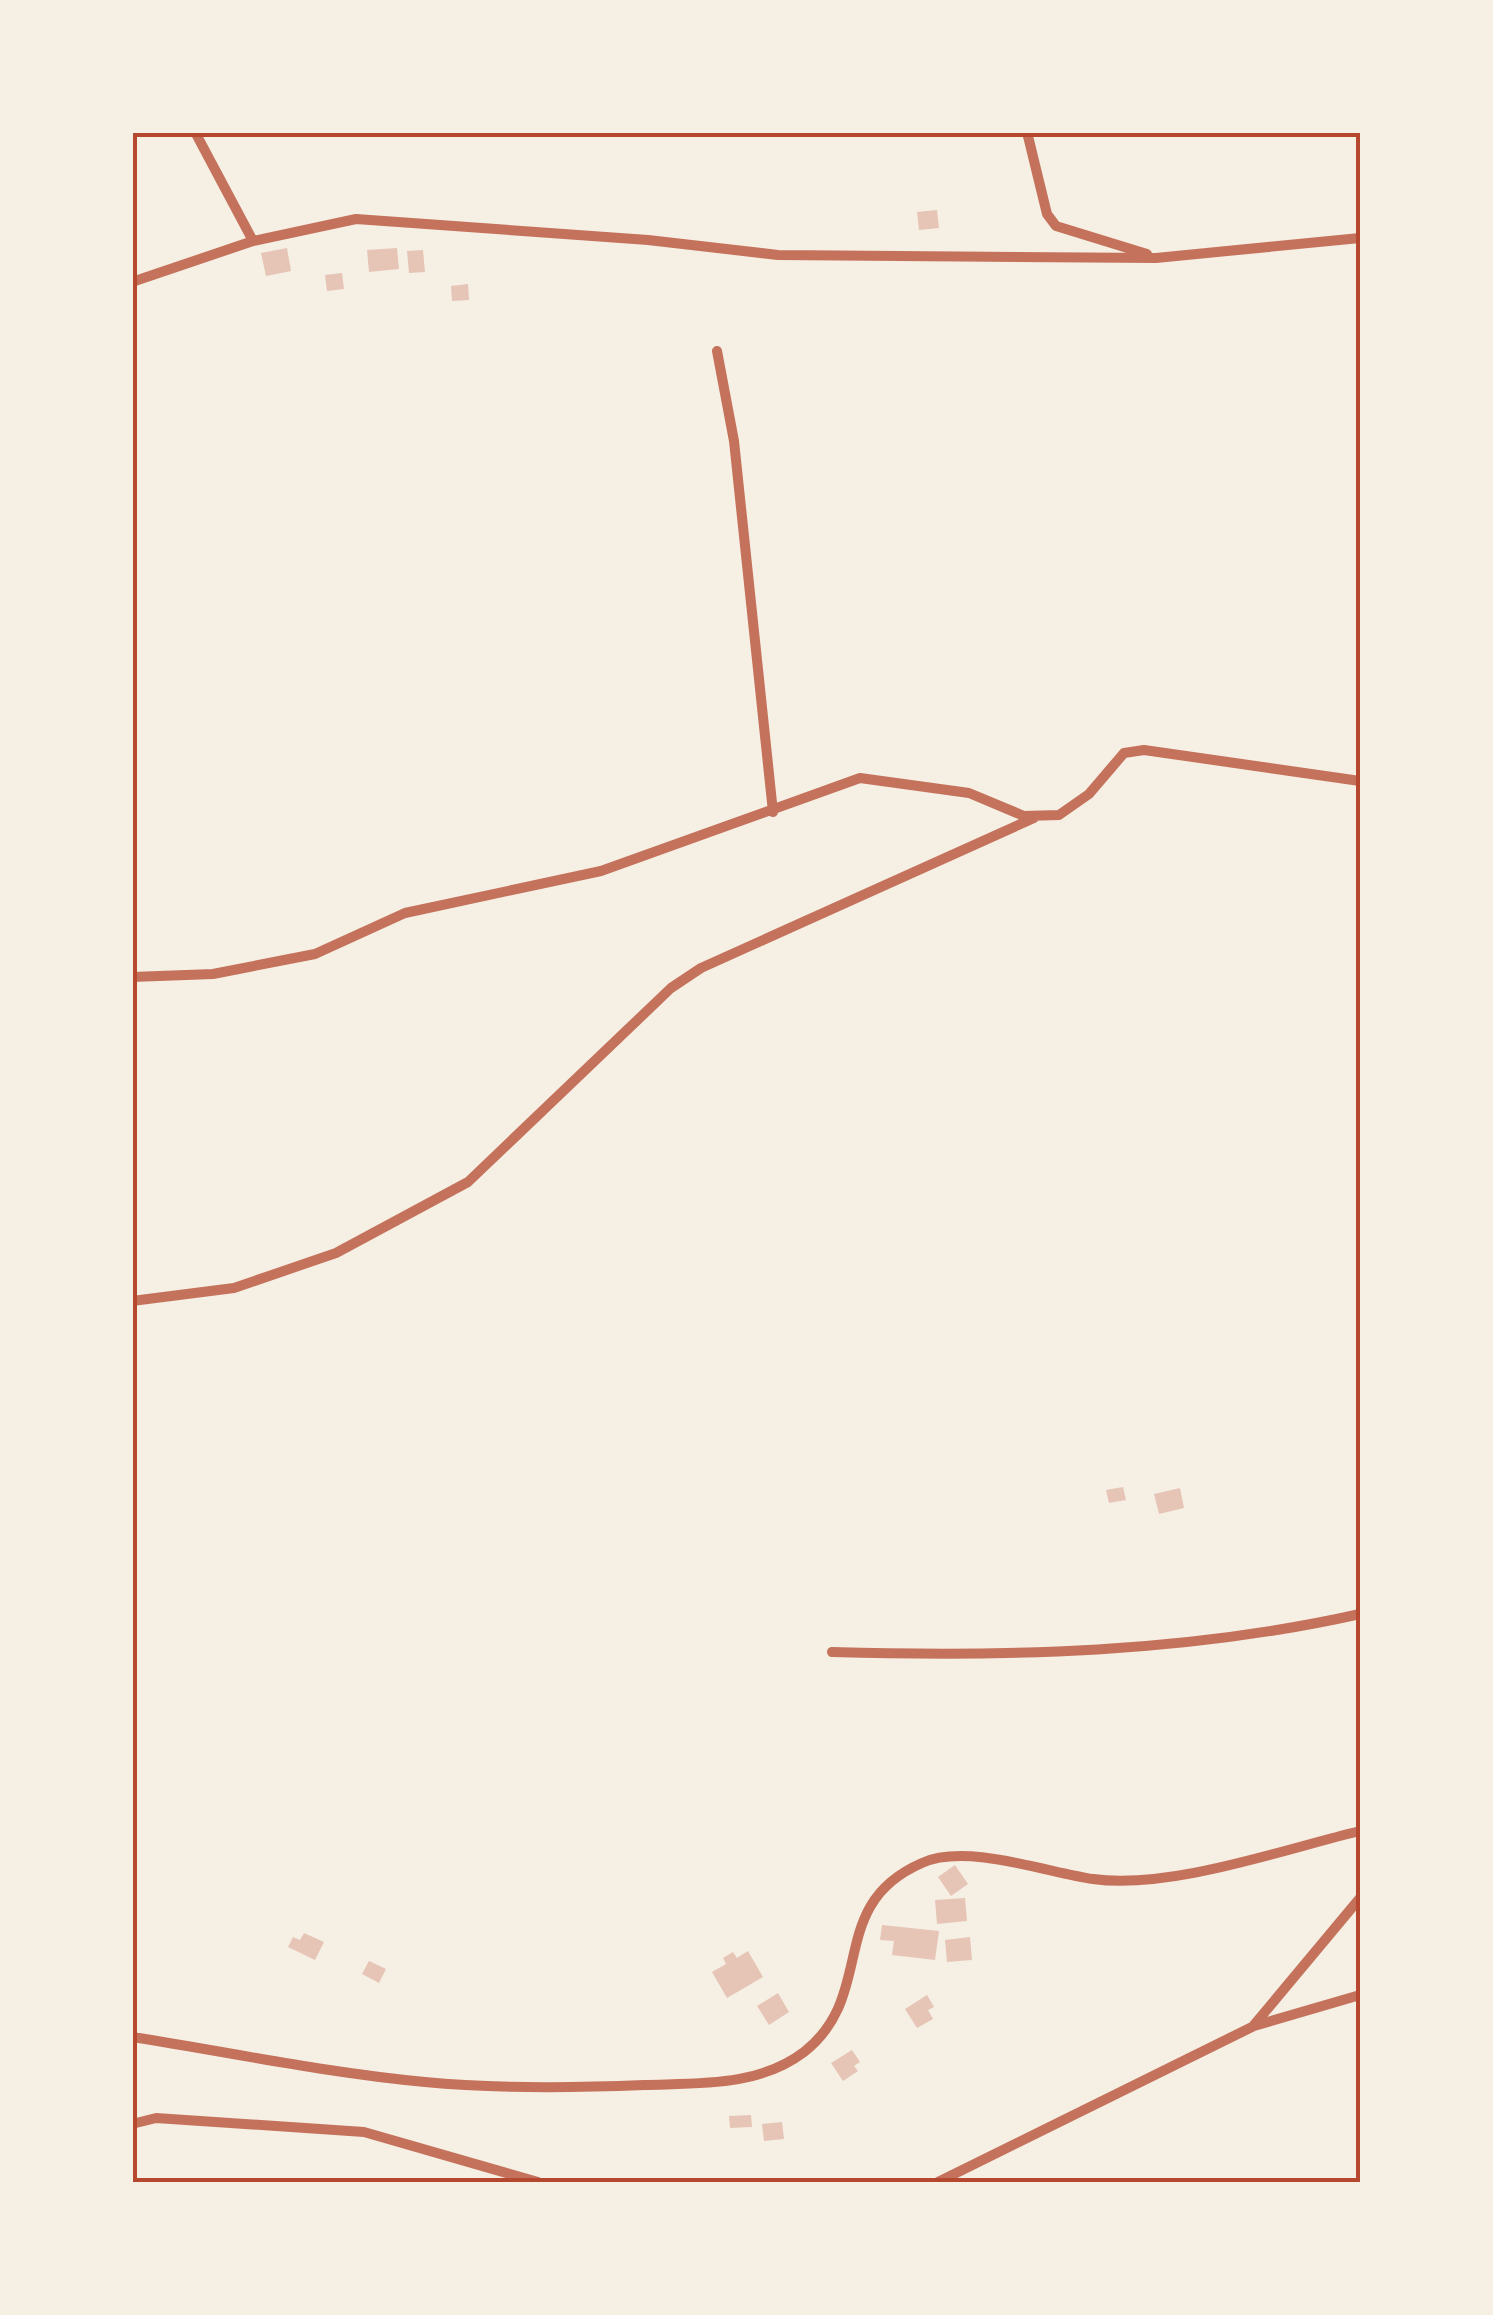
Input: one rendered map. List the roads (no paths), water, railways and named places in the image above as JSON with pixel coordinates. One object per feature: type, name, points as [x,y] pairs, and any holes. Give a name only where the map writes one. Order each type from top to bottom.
[{"type":"street","points":[[195,132],[254,241]]},
{"type":"street","points":[[1027,132],[1048,214],[1056,226],[1156,258]]},
{"type":"street","points":[[132,282],[254,241],[356,219],[648,240],[778,255],[1156,258],[1360,238]]},
{"type":"street","points":[[717,351],[734,441],[773,812]]},
{"type":"street","points":[[132,977],[213,974],[316,954],[405,913],[601,871],[860,778],[969,793],[1024,816],[1059,815],[1089,794],[1124,753],[1144,750],[1360,781]]},
{"type":"street","points":[[132,1302],[234,1288],[336,1254],[468,1182],[671,988],[702,968],[1040,816]]},
{"type":"street","points":[[832,1652],[1133,1650],[1208,1637],[1268,1635],[1360,1614]]},
{"type":"street","points":[[132,2037],[424,2082],[581,2088],[727,2082],[781,2070],[817,2042],[840,2011],[867,1904],[896,1877],[926,1861],[961,1856],[1098,1880],[1164,1879],[1360,1831]]},
{"type":"street","points":[[1254,2026],[1360,1898]]},
{"type":"street","points":[[938,2182],[1254,2026],[1360,1995]]},
{"type":"street","points":[[132,2124],[156,2118],[364,2132],[538,2182]]}]
